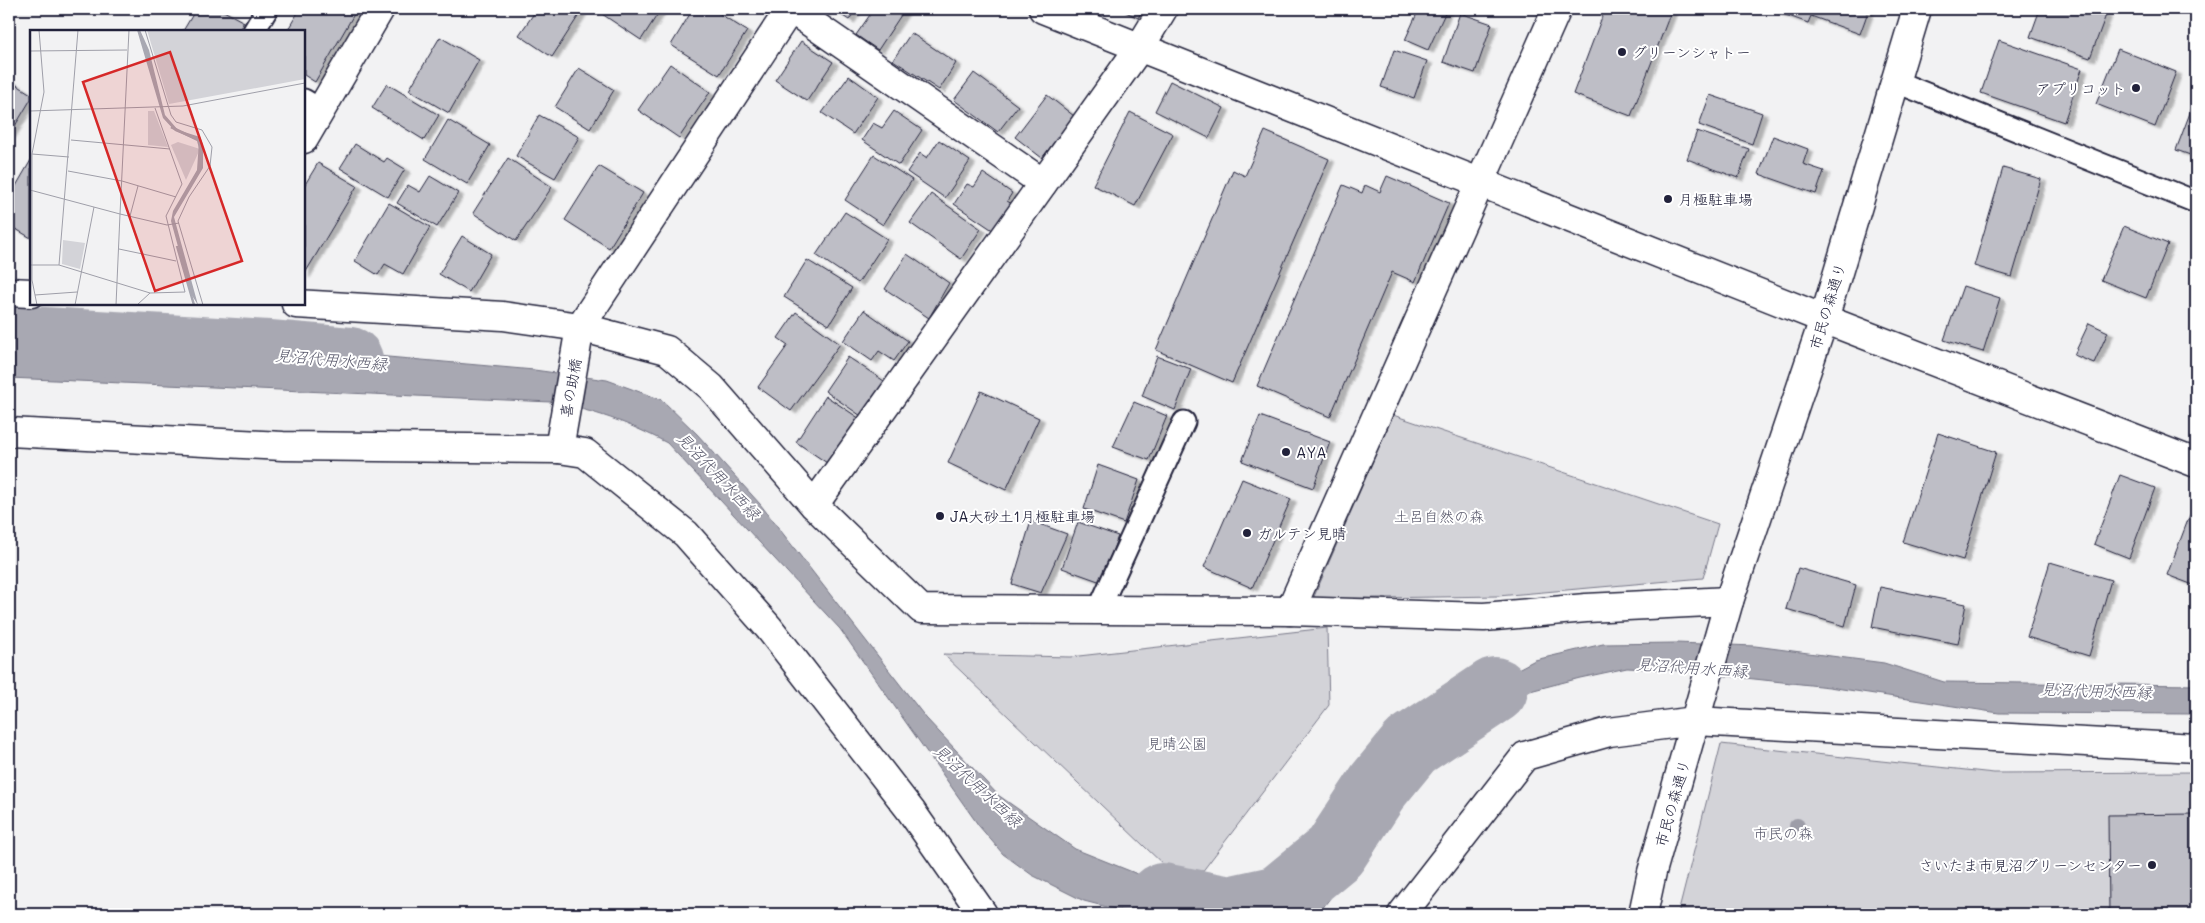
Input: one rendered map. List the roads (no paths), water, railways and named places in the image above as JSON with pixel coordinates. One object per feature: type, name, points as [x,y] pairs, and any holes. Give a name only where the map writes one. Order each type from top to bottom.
[{"type":"street","points":[[305,135],[312,105],[380,9]]},
{"type":"street","points":[[580,328],[790,9],[1043,183]]},
{"type":"street","points":[[1043,9],[1824,319],[2196,463]]},
{"type":"street","points":[[814,505],[1140,47],[1163,9]]},
{"type":"street","points":[[1290,611],[1557,9]]},
{"type":"street","name":"市民の森通り","points":[[1642,914],[1652,872],[1729,601],[1824,319],[1917,9]]},
{"type":"street","points":[[9,292],[30,293]]},
{"type":"street","points":[[305,305],[503,316],[580,328],[667,350],[711,387],[814,505],[921,609],[1290,611],[1484,617],[1586,608],[1729,601]]},
{"type":"street","name":"喜の助橋","points":[[559,449],[580,328]]},
{"type":"street","points":[[9,432],[283,446],[559,449],[585,453],[686,534],[769,628],[911,811],[983,914]]},
{"type":"street","points":[[1402,914],[1525,756],[1609,732],[1695,721],[2196,748]]},
{"type":"lane","points":[[255,30],[267,9]]},
{"type":"lane","points":[[1894,81],[2196,202]]},
{"type":"lane","points":[[1098,609],[1184,422]]},
{"type":"water","points":[[287,348],[534,370],[607,380],[662,400],[697,434],[760,504],[926,718],[998,795],[1075,849],[1150,879],[1213,896],[1276,909],[1330,848],[1381,776],[1445,718],[1499,679],[1535,660],[1603,644],[1676,643],[1755,646],[1884,663],[1944,682],[2196,685],[2196,714],[1999,713],[1829,687],[1670,670],[1627,668],[1530,691],[1446,746],[1318,914],[1134,914],[1084,901],[1032,875],[1003,854],[979,826],[840,629],[667,443],[652,435],[610,418],[551,402],[9,378],[9,350],[231,358]]},
{"type":"waterway","name":"見沼代用水西緑","points":[[9,338],[269,353],[350,360]]},
{"type":"waterway","name":"見沼代用水西縁","points":[[1162,896],[1229,909],[1279,898],[1335,852],[1379,785],[1411,746],[1495,690]]},
{"type":"place","name":"グリーンシャトー","points":[[1622,52]]},
{"type":"place","name":"アプリコット","points":[[2136,88]]},
{"type":"place","name":"月極駐車場","points":[[1668,199]]},
{"type":"place","name":"AYA","points":[[1286,452]]},
{"type":"place","name":"JA大砂土1月極駐車場","points":[[940,516]]},
{"type":"place","name":"ガルテン見晴","points":[[1247,533]]},
{"type":"place","name":"さいたま市見沼グリーンセンター","points":[[2152,865]]},
{"type":"park label","name":"土呂自然の森","points":[[1439,516]]},
{"type":"park label","name":"見晴公園","points":[[1177,743]]},
{"type":"park label","name":"市民の森","points":[[1783,833]]}]
